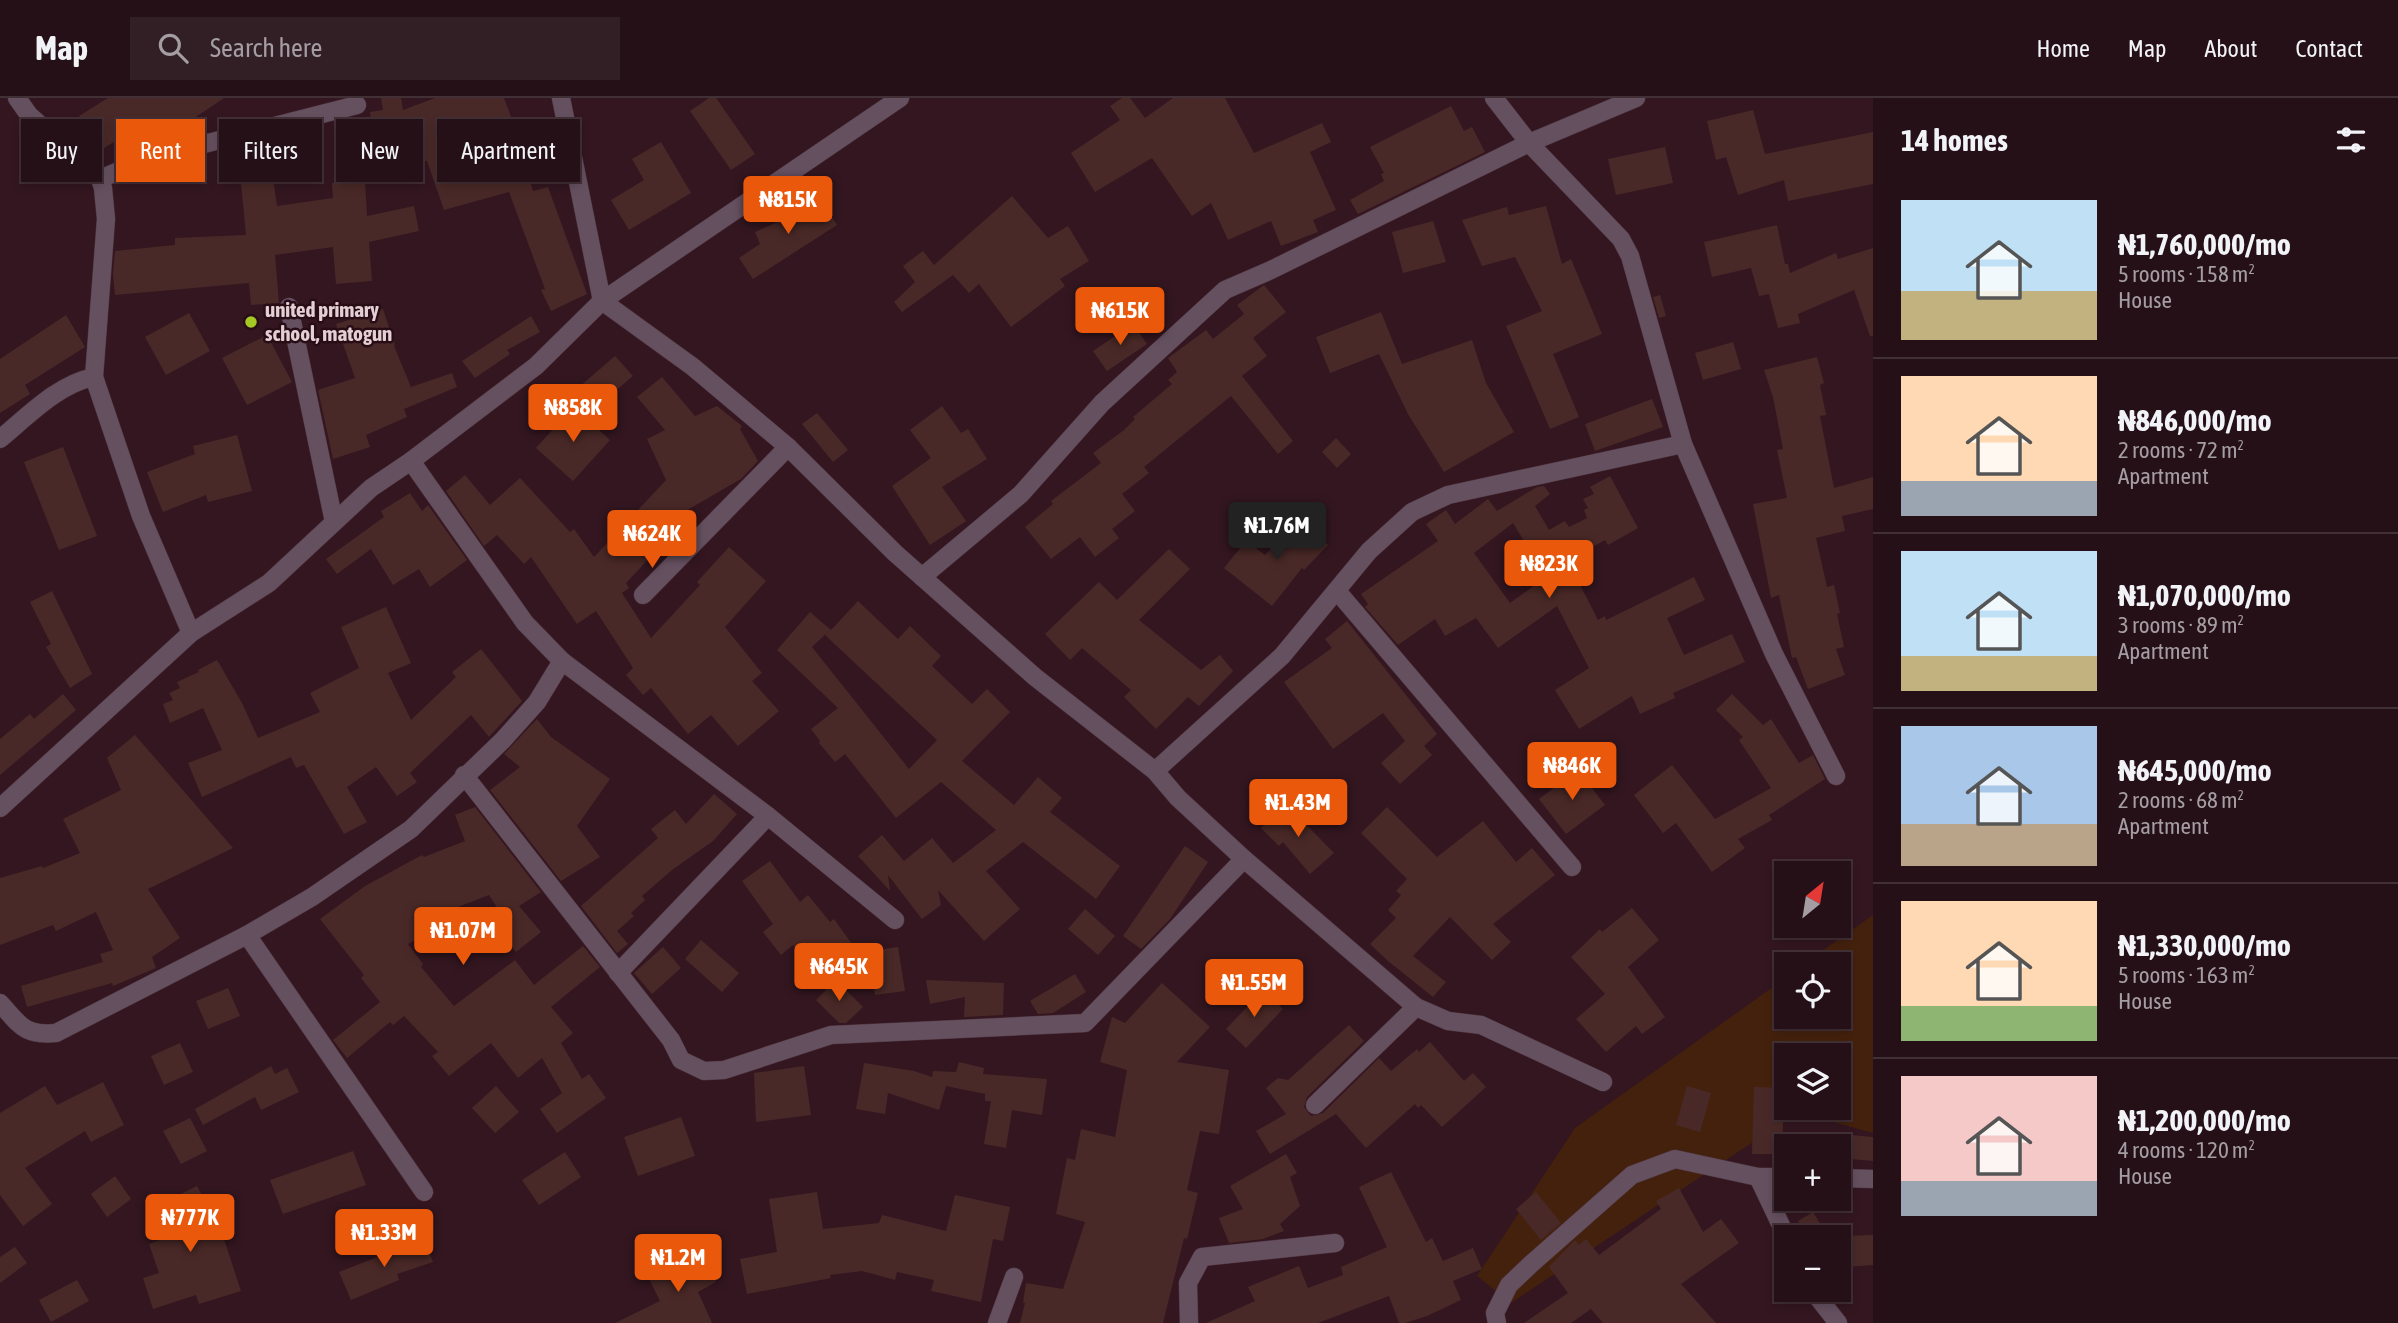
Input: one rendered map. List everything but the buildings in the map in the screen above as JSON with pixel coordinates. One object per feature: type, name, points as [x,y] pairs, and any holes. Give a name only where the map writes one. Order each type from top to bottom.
[{"type":"street","points":[[17,98],[33,119]]},
{"type":"street","points":[[561,98],[602,301],[693,367],[788,447],[922,577],[1035,677],[1156,771],[1178,798],[1244,859],[1416,1007],[1448,1021],[1481,1025],[1603,1082]]},
{"type":"street","points":[[0,808],[191,633],[269,583],[371,488],[536,366],[602,301],[900,98]]},
{"type":"street","points":[[1493,98],[1529,143],[1621,239],[1630,256],[1683,444],[1774,654],[1836,776]]},
{"type":"street","points":[[922,577],[1021,494],[1102,403],[1225,290],[1271,271],[1529,143],[1636,98]]},
{"type":"street","points":[[102,179],[149,158],[357,105]]},
{"type":"street","points":[[101,182],[106,219],[94,377],[141,516],[191,633]]},
{"type":"street","points":[[289,307],[334,522]]},
{"type":"street","points":[[0,439],[78,380],[94,377]]},
{"type":"street","points":[[1156,771],[1282,656],[1369,551],[1412,512],[1448,495],[1683,444]]},
{"type":"street","points":[[642,595],[788,447]]},
{"type":"street","points":[[411,461],[525,624],[562,661],[768,816],[895,920]]},
{"type":"street","points":[[1337,591],[1572,867]]},
{"type":"street","points":[[0,1003],[18,1024],[36,1035],[56,1033],[247,935],[312,897],[411,829],[503,740],[537,702],[562,661]]},
{"type":"street","points":[[464,775],[671,1040],[681,1060],[704,1071],[724,1070],[831,1035],[1085,1023],[1244,859]]},
{"type":"street","points":[[618,973],[768,816]]},
{"type":"street","points":[[247,935],[424,1192]]},
{"type":"street","points":[[1315,1105],[1416,1007]]},
{"type":"street","points":[[1497,1323],[1495,1313],[1510,1285],[1632,1175],[1675,1159],[1758,1177],[1774,1177]]},
{"type":"street","points":[[1758,1177],[1781,1225]]},
{"type":"street","points":[[1851,1178],[1873,1179]]},
{"type":"street","points":[[1189,1323],[1188,1283],[1202,1257],[1335,1243]]},
{"type":"street","points":[[997,1323],[1014,1277]]},
{"type":"street","points":[[1821,1302],[1838,1323]]},
{"type":"shaded area","points":[[1873,915],[1873,1133],[1827,1120],[1851,1120],[1851,1043],[1774,1043],[1774,1120],[1786,1120],[1511,1303],[1477,1276],[1575,1128],[1774,986],[1774,1029],[1851,1029],[1851,952],[1821,952],[1841,938],[1852,938],[1852,930]]},
{"type":"place","name":"united primary school, matogun","points":[[251,322]]}]
